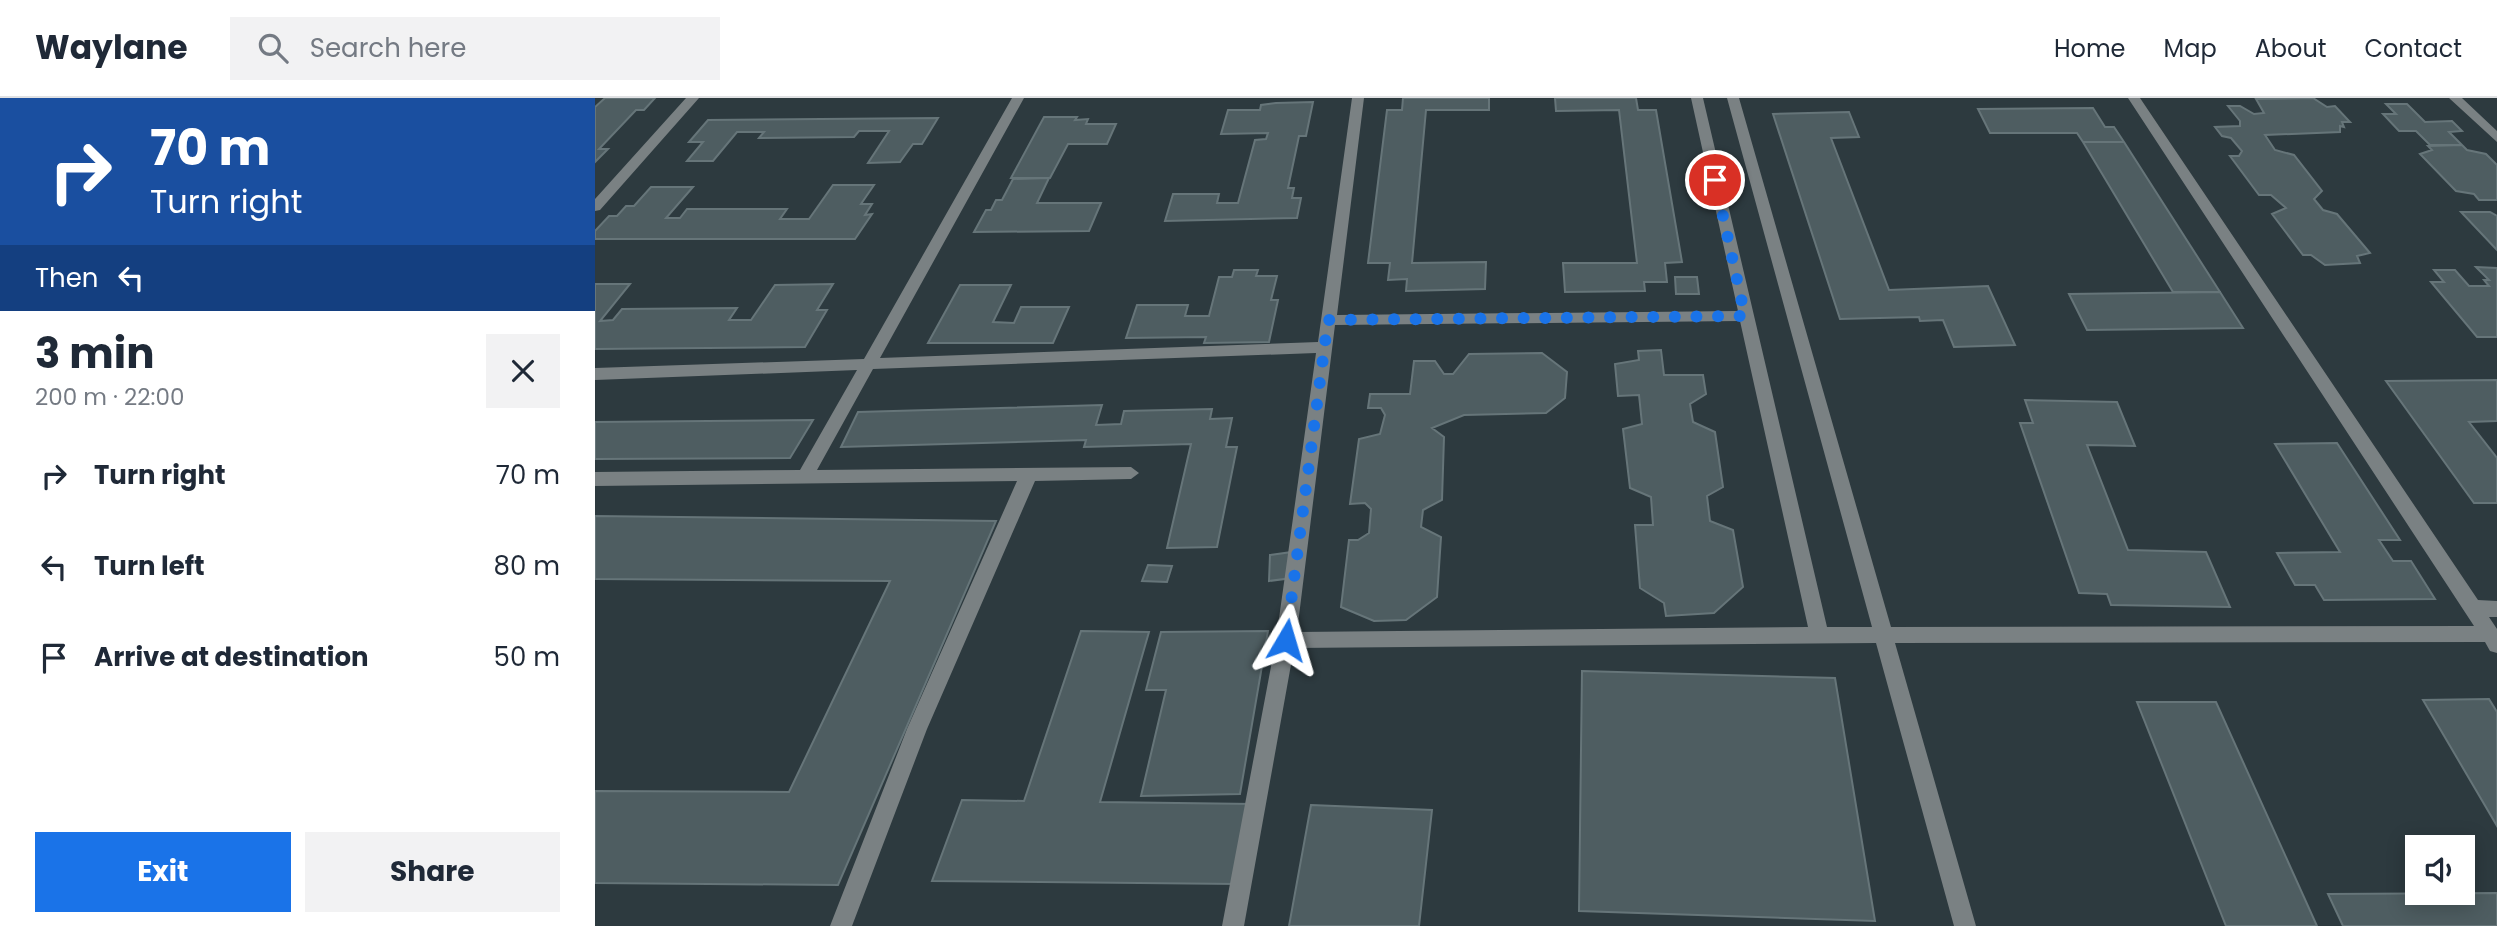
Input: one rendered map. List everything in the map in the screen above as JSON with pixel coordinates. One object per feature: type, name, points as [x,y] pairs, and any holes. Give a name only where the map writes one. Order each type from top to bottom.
[{"type":"street","points":[[595,207],[694,98]]},
{"type":"street","points":[[806,475],[1018,98]]},
{"type":"street","points":[[1233,926],[1286,640],[1358,98]]},
{"type":"street","points":[[1697,98],[1819,635]]},
{"type":"street","points":[[1733,98],[1881,635],[1965,926]]},
{"type":"street","points":[[2134,98],[2493,640]]},
{"type":"street","points":[[2455,98],[2497,138]]},
{"type":"street","points":[[1328,320],[1745,316]]},
{"type":"street","points":[[595,374],[1325,347]]},
{"type":"street","points":[[595,479],[1132,473]]},
{"type":"street","points":[[841,926],[917,729],[1029,474]]},
{"type":"street","points":[[2472,608],[2497,609]]},
{"type":"street","points":[[1286,640],[1881,635],[2493,640]]},
{"type":"building","points":[[605,98],[655,98],[644,110],[636,110],[599,149],[608,149],[595,162],[595,107]]},
{"type":"building","points":[[1403,98],[1489,98],[1489,110],[1426,110],[1412,263],[1486,262],[1485,289],[1406,291],[1407,279],[1388,280],[1390,263],[1368,263],[1387,110],[1402,110]]},
{"type":"building","points":[[1555,98],[1636,98],[1638,110],[1656,110],[1682,262],[1665,263],[1667,282],[1644,282],[1645,291],[1565,292],[1563,263],[1637,263],[1619,110],[1556,111]]},
{"type":"building","points":[[2313,98],[2327,107],[2335,106],[2350,122],[2342,122],[2344,127],[2340,126],[2340,132],[2265,135],[2275,150],[2294,155],[2322,191],[2314,199],[2323,210],[2337,214],[2370,253],[2357,256],[2360,263],[2325,265],[2311,255],[2303,255],[2272,214],[2286,208],[2271,195],[2259,195],[2230,156],[2239,156],[2242,151],[2231,138],[2222,136],[2215,127],[2240,126],[2240,121],[2228,106],[2240,106],[2254,114],[2264,113],[2256,99]]},
{"type":"building","points":[[1313,102],[1306,136],[1299,136],[1288,188],[1294,188],[1292,198],[1301,198],[1297,218],[1165,221],[1173,194],[1219,194],[1217,203],[1238,203],[1255,140],[1266,139],[1268,133],[1221,134],[1228,110],[1260,110],[1261,105]]},
{"type":"building","points":[[2386,104],[2407,104],[2425,122],[2452,121],[2462,131],[2449,132],[2462,145],[2430,145],[2416,131],[2399,131],[2383,114],[2396,114]]},
{"type":"building","points":[[2093,108],[2105,127],[2114,127],[2124,142],[2083,142],[2077,133],[1990,133],[1978,109]]},
{"type":"building","points":[[1849,112],[1859,137],[1831,138],[1889,290],[1988,286],[2015,345],[1954,347],[1943,320],[1920,321],[1919,317],[1840,319],[1773,114]]},
{"type":"building","points":[[1044,117],[1077,117],[1075,120],[1088,119],[1086,124],[1116,124],[1107,144],[1068,144],[1050,178],[1011,178]]},
{"type":"building","points":[[938,118],[922,144],[913,144],[900,162],[868,163],[889,131],[859,131],[854,137],[759,138],[764,132],[737,132],[713,161],[687,161],[703,142],[689,142],[708,120]]},
{"type":"building","points":[[2083,142],[2124,142],[2220,292],[2173,292]]},
{"type":"building","points":[[2462,145],[2467,150],[2486,154],[2497,165],[2497,200],[2479,200],[2474,194],[2456,191],[2420,154],[2432,150],[2428,146]]},
{"type":"building","points":[[1049,178],[1037,203],[1101,203],[1089,231],[974,232],[986,210],[991,210],[996,200],[1002,200],[1013,179]]},
{"type":"building","points":[[833,185],[874,185],[861,204],[872,204],[865,215],[872,214],[855,239],[595,239],[595,231],[609,216],[617,216],[626,206],[634,206],[651,187],[693,187],[666,218],[680,218],[687,209],[787,209],[780,219],[809,219]]},
{"type":"building","points":[[2461,212],[2490,212],[2497,216],[2497,250]]},
{"type":"building","points":[[2476,267],[2497,268],[2497,337],[2477,337],[2431,282],[2444,282],[2434,270],[2455,270],[2469,286],[2489,286],[2484,280],[2489,280]]},
{"type":"building","points":[[1234,270],[1258,270],[1256,276],[1277,276],[1271,300],[1278,300],[1269,342],[1204,343],[1206,337],[1126,338],[1137,305],[1188,305],[1185,316],[1209,316],[1219,277],[1232,277]]},
{"type":"building","points":[[1675,277],[1697,277],[1699,294],[1676,294]]},
{"type":"building","points":[[595,284],[630,284],[600,321],[613,320],[622,309],[737,308],[729,320],[751,320],[775,285],[833,284],[817,310],[827,310],[805,347],[595,349]]},
{"type":"building","points":[[960,285],[1011,285],[993,322],[1014,323],[1021,307],[1069,307],[1053,343],[928,343]]},
{"type":"building","points":[[2220,292],[2243,328],[2087,330],[2069,294]]},
{"type":"building","points":[[1661,350],[1664,375],[1703,375],[1706,394],[1690,404],[1693,422],[1715,432],[1723,487],[1707,496],[1710,521],[1733,530],[1743,587],[1714,613],[1666,616],[1664,603],[1640,588],[1635,525],[1653,525],[1651,497],[1630,488],[1623,429],[1642,424],[1639,395],[1618,396],[1615,364],[1639,360],[1638,351]]},
{"type":"building","points":[[1542,353],[1567,372],[1565,398],[1546,413],[1464,415],[1432,428],[1444,437],[1442,500],[1423,510],[1421,527],[1441,537],[1437,597],[1406,620],[1374,621],[1341,607],[1349,540],[1358,540],[1369,533],[1371,509],[1365,503],[1350,504],[1359,439],[1380,434],[1385,415],[1381,408],[1368,408],[1370,394],[1410,394],[1414,361],[1435,361],[1444,374],[1453,374],[1469,354]]},
{"type":"building","points":[[2497,380],[2497,421],[2469,422],[2497,458],[2497,503],[2474,503],[2386,381]]},
{"type":"building","points":[[2025,400],[2117,402],[2135,446],[2087,445],[2128,550],[2206,552],[2230,607],[2111,605],[2107,594],[2079,593],[2020,423],[2033,423]]},
{"type":"building","points":[[1102,405],[1096,425],[1121,424],[1124,411],[1212,409],[1210,419],[1232,418],[1226,447],[1237,447],[1217,547],[1167,548],[1191,444],[1084,447],[1086,440],[841,447],[858,412]]},
{"type":"building","points":[[813,420],[790,458],[595,459],[595,422]]},
{"type":"building","points":[[2337,443],[2400,540],[2379,540],[2393,561],[2411,561],[2435,599],[2324,600],[2315,585],[2295,585],[2277,553],[2340,552],[2275,444]]},
{"type":"building","points":[[595,516],[996,521],[838,885],[595,883],[595,791],[789,792],[890,581],[595,579]]},
{"type":"building","points":[[1292,552],[1292,578],[1269,581],[1270,555]]},
{"type":"building","points":[[1148,565],[1172,566],[1167,582],[1142,581]]},
{"type":"building","points":[[1081,631],[1149,632],[1100,802],[1253,804],[1237,884],[932,881],[962,800],[1024,801]]},
{"type":"building","points":[[1268,631],[1240,794],[1141,796],[1166,690],[1146,690],[1161,632]]},
{"type":"building","points":[[1582,671],[1835,678],[1875,921],[1579,911]]},
{"type":"building","points":[[2489,699],[2497,712],[2497,826],[2423,700]]},
{"type":"building","points":[[2137,702],[2216,702],[2317,926],[2226,926]]},
{"type":"building","points":[[1311,805],[1432,810],[1419,926],[1289,926]]},
{"type":"building","points":[[2475,893],[2497,893],[2497,926],[2343,926],[2328,894],[2405,894],[2405,905],[2475,905]]},
{"type":"route","points":[[1286,640],[1328,320],[1745,316],[1715,180]]}]
